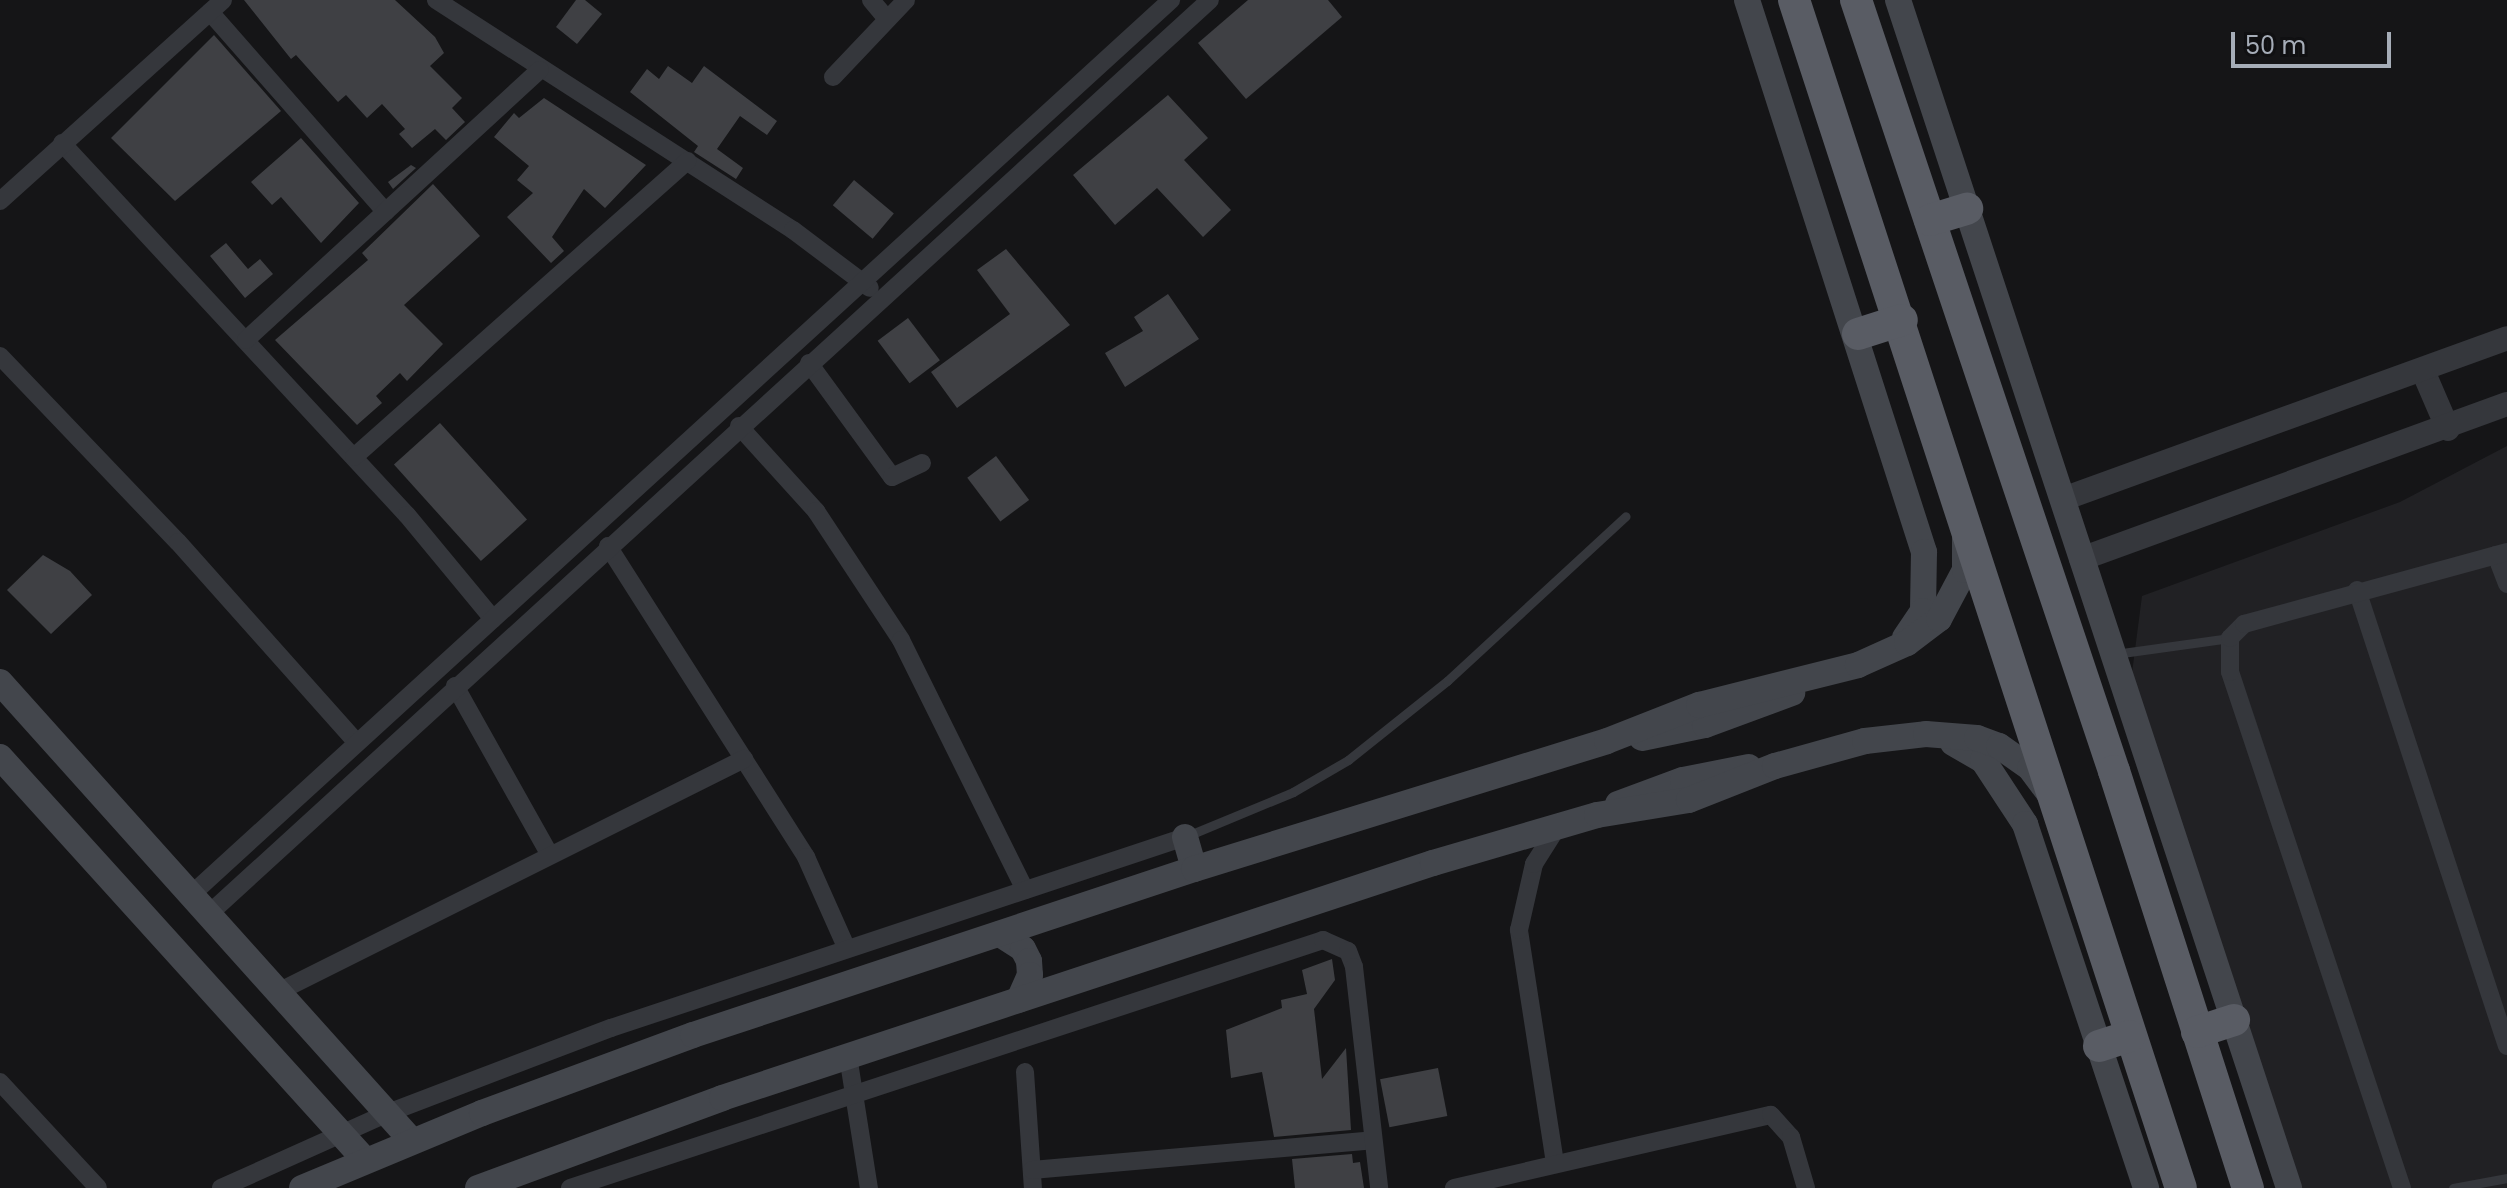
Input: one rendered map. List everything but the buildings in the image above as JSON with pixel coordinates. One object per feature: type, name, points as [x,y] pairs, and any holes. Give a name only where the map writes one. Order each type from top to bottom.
[{"type":"highway","points":[[1794,0],[1902,320],[1965,538],[2181,1188]]},
{"type":"highway","points":[[1856,0],[2248,1188]]},
{"type":"highway","points":[[1930,220],[1967,209]]},
{"type":"highway","points":[[1858,334],[1902,320]]},
{"type":"highway","points":[[2197,1032],[2234,1020]]},
{"type":"highway","points":[[2099,1046],[2129,1036]]},
{"type":"main road","points":[[1747,0],[1858,334],[1925,563],[1923,611],[1894,649]]},
{"type":"main road","points":[[1898,0],[2289,1188]]},
{"type":"main road","points":[[302,1188],[412,1141],[622,1060],[1194,869],[1607,741],[1699,705],[1827,675],[1894,649],[1923,633],[1950,604],[1965,570],[1965,538]]},
{"type":"main road","points":[[0,682],[412,1141]]},
{"type":"main road","points":[[1931,734],[1983,760],[2014,803],[2146,1188]]},
{"type":"main road","points":[[478,1188],[848,1056],[1558,826],[1597,815],[1689,800],[1775,766],[1865,741],[1931,734],[1999,746],[2030,768],[2051,798]]},
{"type":"main road","points":[[0,757],[365,1160]]},
{"type":"main road","points":[[1185,837],[1194,869]]},
{"type":"main road","points":[[1000,934],[1013,939],[1029,961],[1030,975],[1019,1000]]},
{"type":"street","points":[[436,0],[540,70],[687,161],[881,297]]},
{"type":"street","points":[[871,0],[887,19]]},
{"type":"street","points":[[833,77],[906,0]]},
{"type":"street","points":[[201,904],[357,743],[1171,0]]},
{"type":"street","points":[[201,904],[455,686],[1210,0]]},
{"type":"street","points":[[0,201],[216,6],[386,212]]},
{"type":"street","points":[[246,340],[540,70]]},
{"type":"street","points":[[62,143],[354,457],[493,619]]},
{"type":"street","points":[[354,457],[687,161]]},
{"type":"street","points":[[2063,499],[2507,338]]},
{"type":"street","points":[[0,356],[178,542],[357,743]]},
{"type":"street","points":[[809,363],[892,477],[922,463]]},
{"type":"street","points":[[2423,371],[2448,429]]},
{"type":"street","points":[[2081,559],[2448,429],[2507,404]]},
{"type":"street","points":[[739,426],[816,511],[901,640],[1025,890]]},
{"type":"street","points":[[608,546],[806,857],[846,947]]},
{"type":"street","points":[[2402,1188],[2230,672],[2230,638],[2244,624],[2357,590],[2502,553],[2507,584]]},
{"type":"street","points":[[2357,590],[2507,1046]]},
{"type":"street","points":[[455,686],[550,855]]},
{"type":"street","points":[[280,991],[744,759]]},
{"type":"street","points":[[1555,1163],[1519,930],[1534,864],[1558,826]]},
{"type":"street","points":[[221,1188],[388,1113],[846,947],[1185,837]]},
{"type":"street","points":[[570,1188],[1323,940],[1341,945],[1354,967],[1379,1188]]},
{"type":"street","points":[[848,1056],[869,1188]]},
{"type":"street","points":[[1025,1072],[1032,1179],[1373,1140]]},
{"type":"street","points":[[0,1082],[98,1188]]},
{"type":"street","points":[[1454,1188],[1771,1115],[1791,1137],[1806,1188]]},
{"type":"lane","points":[[1185,837],[1293,792],[1348,760],[1447,681],[1626,516]]},
{"type":"lane","points":[[2113,654],[2230,638]]},
{"type":"lane","points":[[2453,1188],[2507,1178]]},
{"type":"shaded area","points":[[2507,446],[2507,1188],[2294,1188],[2132,673],[2142,596],[2400,502]]}]
